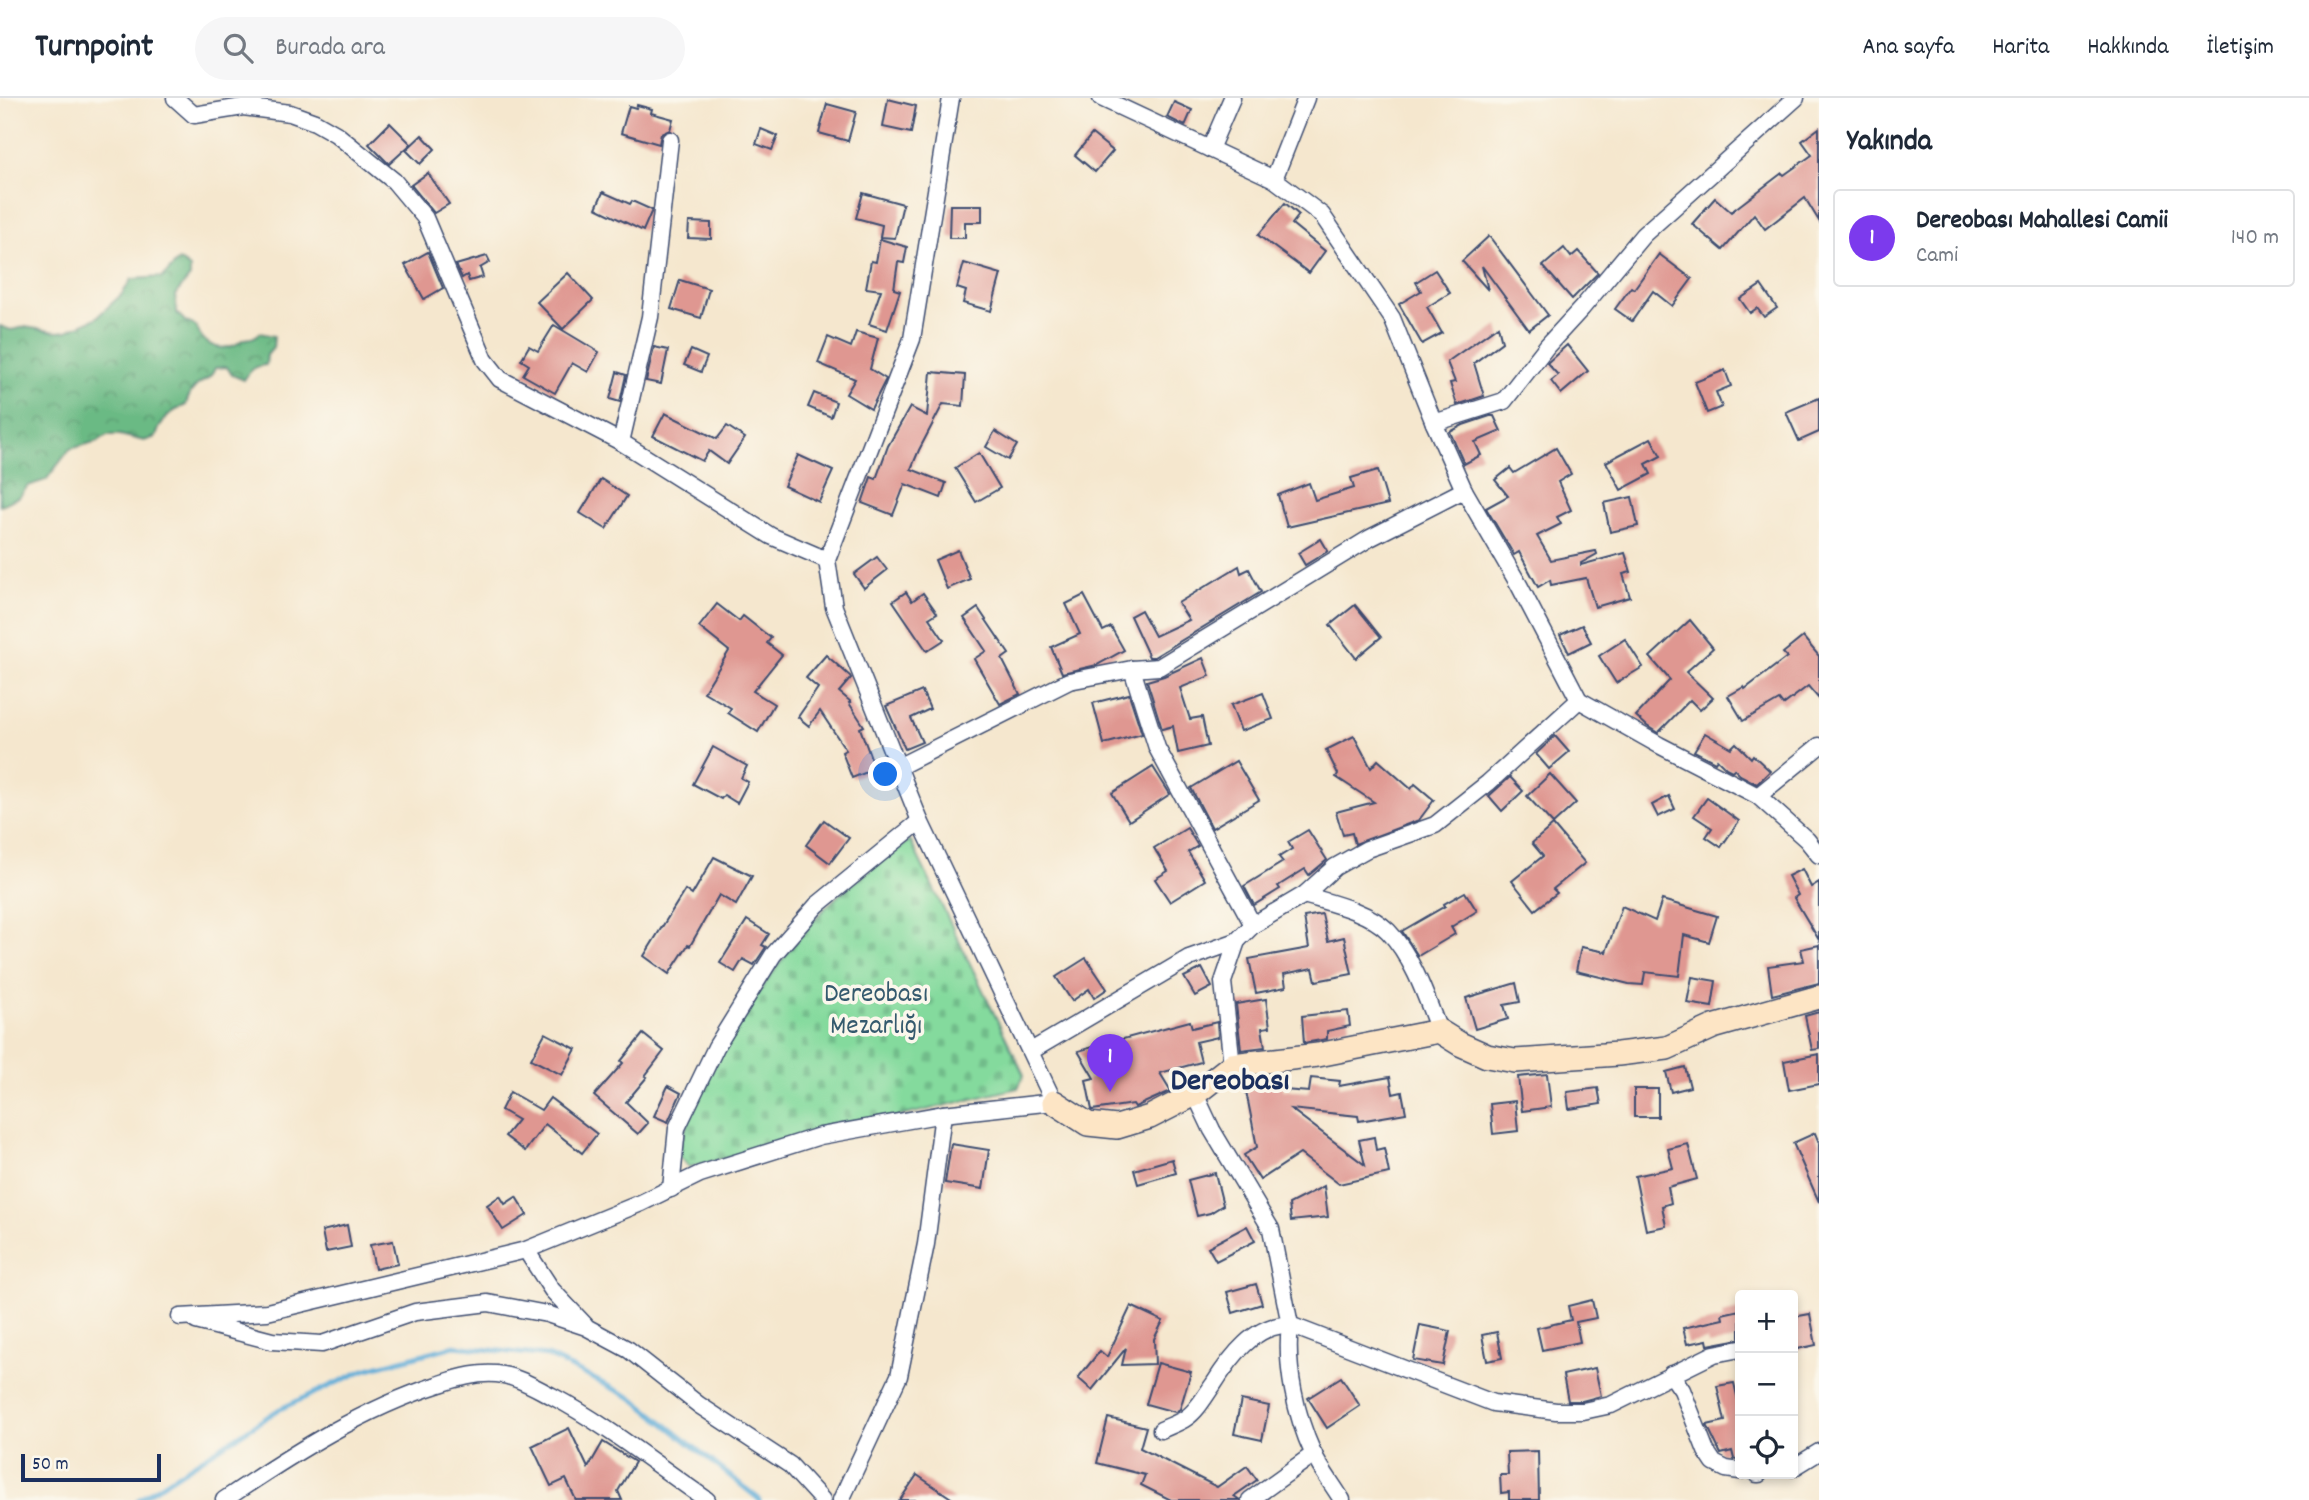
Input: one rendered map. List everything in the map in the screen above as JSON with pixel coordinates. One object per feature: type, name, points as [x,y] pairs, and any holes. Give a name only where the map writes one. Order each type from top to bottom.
[{"type":"street","points":[[175,98],[194,115],[243,107],[290,113],[315,122],[336,134],[394,181],[425,218],[485,359],[500,379],[621,442],[771,536],[827,560]]},
{"type":"street","points":[[951,98],[912,339],[827,560],[834,607],[920,821],[1054,1102],[1088,1124],[1117,1127],[1150,1117],[1195,1094],[1232,1065],[1318,1055],[1439,1031]]},
{"type":"street","points":[[1101,98],[1274,178],[1322,215],[1392,318],[1464,490],[1519,585],[1579,700],[1758,796],[1807,840],[1819,855]]},
{"type":"street","points":[[1210,149],[1232,98]]},
{"type":"street","points":[[1274,178],[1306,98]]},
{"type":"street","points":[[1434,423],[1504,401],[1547,346],[1643,235],[1796,98]]},
{"type":"street","points":[[621,442],[650,317],[670,140]]},
{"type":"street","points":[[898,766],[1069,681],[1132,668],[1159,667],[1370,538],[1464,490]]},
{"type":"street","points":[[1132,668],[1157,748],[1254,925]]},
{"type":"street","points":[[1031,1051],[1189,958],[1237,941],[1254,925],[1304,895],[1335,867],[1367,849],[1435,825],[1488,783],[1579,700]]},
{"type":"street","points":[[1758,796],[1819,746]]},
{"type":"street","points":[[671,1189],[677,1128],[716,1047],[773,955],[817,905],[920,821]]},
{"type":"street","points":[[1304,895],[1353,909],[1387,930],[1414,969],[1439,1031],[1487,1056],[1515,1061],[1667,1048],[1713,1027],[1819,998]]},
{"type":"street","points":[[1232,1065],[1223,982],[1237,941]]},
{"type":"street","points":[[1195,1094],[1212,1130],[1270,1229],[1290,1325],[1288,1341],[1295,1400],[1314,1454],[1342,1500]]},
{"type":"street","points":[[822,1500],[790,1465],[699,1405],[629,1350],[586,1327],[547,1314],[488,1303],[415,1312],[322,1344],[272,1341],[180,1317],[268,1312],[526,1250],[671,1189],[700,1174],[820,1136],[943,1114],[1054,1102]]},
{"type":"street","points":[[841,1500],[899,1376],[926,1244],[943,1114]]},
{"type":"street","points":[[526,1250],[552,1290],[586,1327]]},
{"type":"street","points":[[1161,1430],[1186,1418],[1202,1401],[1227,1363],[1253,1337],[1275,1324],[1290,1325],[1493,1404],[1556,1411],[1583,1411],[1611,1405],[1714,1354],[1735,1350]]},
{"type":"street","points":[[225,1500],[288,1458],[378,1407],[462,1377],[484,1374],[503,1375],[526,1382],[558,1399],[598,1423],[707,1500]]},
{"type":"street","points":[[1671,1374],[1682,1390],[1706,1451],[1714,1463],[1735,1470]]},
{"type":"street","points":[[1798,1465],[1819,1452]]},
{"type":"street","points":[[1250,1500],[1314,1454]]},
{"type":"green space","points":[[179,260],[190,268],[190,277],[175,295],[177,313],[186,322],[196,326],[206,342],[216,347],[235,345],[260,333],[274,336],[273,348],[267,355],[266,365],[253,369],[244,380],[232,375],[227,367],[215,368],[209,377],[193,390],[186,405],[163,421],[156,437],[144,441],[107,435],[98,441],[70,449],[46,480],[28,486],[20,496],[0,506],[0,326],[11,330],[25,327],[67,331],[96,318],[122,294],[132,279],[163,277]]},
{"type":"green space","name":"Dereobası Mezarlığı","points":[[910,840],[1024,1075],[1018,1088],[689,1167],[677,1153],[686,1129],[716,1062],[754,999],[793,946],[828,905]]},
{"type":"building","points":[[888,99],[916,106],[911,133],[883,127]]},
{"type":"building","points":[[1174,102],[1192,110],[1185,126],[1167,117]]},
{"type":"building","points":[[827,104],[856,112],[848,141],[819,133]]},
{"type":"building","points":[[637,105],[652,109],[651,113],[673,119],[670,130],[661,134],[659,144],[621,133],[629,106],[636,108]]},
{"type":"building","points":[[390,123],[411,144],[389,164],[369,144]]},
{"type":"building","points":[[1819,128],[1819,221],[1805,198],[1765,229],[1754,214],[1723,250],[1692,224],[1715,198],[1731,212],[1782,173],[1784,175],[1812,155],[1802,141]]},
{"type":"building","points":[[761,129],[778,136],[772,150],[756,144]]},
{"type":"building","points":[[1092,134],[1113,151],[1095,172],[1075,155]]},
{"type":"building","points":[[422,135],[435,149],[420,164],[406,150]]},
{"type":"building","points":[[428,173],[449,204],[434,213],[411,185]]},
{"type":"building","points":[[603,192],[652,210],[643,231],[596,208]]},
{"type":"building","points":[[863,193],[903,204],[895,238],[880,237],[882,225],[856,218]]},
{"type":"building","points":[[1285,203],[1299,215],[1292,224],[1325,251],[1309,273],[1258,235]]},
{"type":"building","points":[[950,205],[982,205],[982,222],[965,222],[965,238],[949,238]]},
{"type":"building","points":[[689,222],[711,223],[711,239],[688,238]]},
{"type":"building","points":[[1489,236],[1548,315],[1529,330],[1482,266],[1488,290],[1462,261]]},
{"type":"building","points":[[880,239],[907,247],[904,263],[898,262],[894,289],[900,291],[887,330],[869,324],[881,290],[866,288],[871,261],[876,262]]},
{"type":"building","points":[[1564,248],[1571,257],[1578,251],[1598,273],[1572,299],[1543,266]]},
{"type":"building","points":[[428,252],[443,288],[424,299],[405,265]]},
{"type":"building","points":[[1659,254],[1692,279],[1672,306],[1653,291],[1632,321],[1615,309],[1631,287],[1634,289]]},
{"type":"building","points":[[487,256],[490,262],[480,268],[483,277],[469,281],[467,275],[462,278],[456,265]]},
{"type":"building","points":[[964,263],[1001,274],[991,311],[963,303],[966,291],[957,288]]},
{"type":"building","points":[[1435,270],[1450,293],[1427,307],[1442,333],[1422,344],[1399,304],[1421,291],[1416,282]]},
{"type":"building","points":[[568,273],[593,300],[563,329],[537,302]]},
{"type":"building","points":[[680,280],[709,289],[701,318],[671,309]]},
{"type":"building","points":[[1761,285],[1777,308],[1764,317],[1757,308],[1750,313],[1740,299]]},
{"type":"building","points":[[554,325],[599,352],[588,372],[572,363],[555,393],[523,375],[529,365],[521,360],[529,346],[538,351]]},
{"type":"building","points":[[1498,326],[1502,342],[1474,363],[1484,396],[1457,405],[1450,383],[1455,382],[1447,362]]},
{"type":"building","points":[[856,332],[878,338],[870,369],[886,379],[871,409],[846,394],[855,379],[818,363],[828,337],[851,347]]},
{"type":"building","points":[[1567,345],[1588,371],[1561,394],[1551,381],[1558,375],[1547,363]]},
{"type":"building","points":[[654,347],[668,350],[661,384],[646,381]]},
{"type":"building","points":[[691,350],[707,357],[701,372],[684,365]]},
{"type":"building","points":[[1725,370],[1731,386],[1716,392],[1722,407],[1707,413],[1695,382]]},
{"type":"building","points":[[617,372],[626,375],[620,402],[610,399]]},
{"type":"building","points":[[931,372],[965,375],[963,406],[943,404],[911,469],[946,483],[941,498],[905,484],[893,515],[862,503],[871,477],[876,479],[888,446],[910,407],[927,416]]},
{"type":"building","points":[[814,393],[836,402],[831,417],[808,407]]},
{"type":"building","points":[[1819,398],[1819,432],[1799,441],[1786,412]]},
{"type":"building","points":[[665,413],[717,439],[727,426],[745,438],[727,464],[709,451],[702,461],[653,436]]},
{"type":"building","points":[[1494,416],[1501,431],[1475,442],[1481,455],[1464,464],[1450,432]]},
{"type":"building","points":[[995,431],[1017,445],[1008,460],[986,447]]},
{"type":"building","points":[[1651,438],[1661,456],[1646,464],[1651,474],[1621,490],[1606,462]]},
{"type":"building","points":[[1556,448],[1571,474],[1558,482],[1571,510],[1557,517],[1561,524],[1537,536],[1551,560],[1596,551],[1597,554],[1581,565],[1625,553],[1631,572],[1623,574],[1630,597],[1595,607],[1586,578],[1551,585],[1550,580],[1538,587],[1519,552],[1514,555],[1486,508],[1508,496],[1495,480],[1510,468],[1514,473]]},
{"type":"building","points":[[979,453],[1000,488],[976,502],[955,468]]},
{"type":"building","points":[[798,455],[833,471],[819,502],[784,486]]},
{"type":"building","points":[[1378,470],[1388,504],[1287,527],[1278,495],[1309,483],[1315,500],[1354,488],[1351,478]]},
{"type":"building","points":[[601,479],[627,496],[606,529],[580,513]]},
{"type":"building","points":[[1632,497],[1638,526],[1610,532],[1604,503]]},
{"type":"building","points":[[1321,539],[1328,551],[1305,565],[1298,553]]},
{"type":"building","points":[[958,550],[970,579],[947,589],[935,560]]},
{"type":"building","points":[[877,557],[887,570],[864,588],[854,574]]},
{"type":"building","points":[[1239,566],[1241,573],[1249,569],[1261,592],[1154,657],[1149,657],[1130,616],[1141,610],[1155,636],[1189,620],[1178,603]]},
{"type":"building","points":[[906,592],[912,601],[923,593],[937,613],[929,618],[944,640],[927,651],[893,601]]},
{"type":"building","points":[[1084,595],[1103,631],[1111,627],[1124,650],[1097,665],[1062,673],[1051,647],[1080,634],[1066,604]]},
{"type":"building","points":[[717,604],[739,621],[743,616],[771,638],[767,643],[782,655],[753,691],[774,704],[758,732],[728,713],[731,708],[704,692],[729,651],[699,627]]},
{"type":"building","points":[[1355,605],[1381,637],[1356,658],[1330,625]]},
{"type":"building","points":[[978,608],[1009,654],[1002,659],[1020,694],[1000,704],[974,659],[986,651],[964,618]]},
{"type":"building","points":[[1690,620],[1713,648],[1686,672],[1713,698],[1700,710],[1690,700],[1658,733],[1636,716],[1670,680],[1650,657]]},
{"type":"building","points":[[1582,625],[1591,642],[1569,653],[1560,635]]},
{"type":"building","points":[[1803,637],[1819,656],[1819,699],[1808,686],[1783,705],[1779,700],[1743,721],[1728,696],[1744,687],[1745,689],[1787,657],[1783,653]]},
{"type":"building","points":[[1625,639],[1643,667],[1616,683],[1599,656]]},
{"type":"building","points":[[826,655],[851,678],[839,692],[851,702],[849,703],[864,726],[860,728],[875,769],[852,778],[842,752],[846,750],[820,711],[809,726],[798,717],[818,688],[806,678]]},
{"type":"building","points":[[1203,658],[1210,676],[1180,688],[1190,719],[1202,717],[1208,746],[1178,753],[1173,726],[1162,729],[1147,681]]},
{"type":"building","points":[[922,691],[930,709],[911,718],[922,742],[905,749],[886,706]]},
{"type":"building","points":[[1263,693],[1273,719],[1241,731],[1231,705]]},
{"type":"building","points":[[1129,694],[1142,734],[1104,744],[1093,703]]},
{"type":"building","points":[[1705,733],[1731,748],[1736,743],[1770,771],[1757,784],[1734,769],[1732,771],[1726,768],[1717,759],[1715,762],[1694,751]]},
{"type":"building","points":[[1354,736],[1371,768],[1378,760],[1411,789],[1415,784],[1434,800],[1419,820],[1355,844],[1352,833],[1343,835],[1336,812],[1374,802],[1336,777],[1338,774],[1326,750]]},
{"type":"building","points":[[1555,736],[1569,752],[1549,769],[1536,754]]},
{"type":"building","points":[[713,747],[747,766],[741,778],[748,782],[737,803],[724,795],[721,799],[693,784]]},
{"type":"building","points":[[1236,761],[1259,800],[1212,828],[1191,788]]},
{"type":"building","points":[[1153,767],[1170,794],[1129,821],[1112,793]]},
{"type":"building","points":[[1550,774],[1576,803],[1553,824],[1527,796]]},
{"type":"building","points":[[1510,777],[1523,791],[1502,811],[1489,796]]},
{"type":"building","points":[[1669,796],[1675,809],[1658,817],[1652,805]]},
{"type":"building","points":[[1707,798],[1739,821],[1721,847],[1706,837],[1712,828],[1694,816]]},
{"type":"building","points":[[824,820],[849,838],[830,863],[806,845]]},
{"type":"building","points":[[1553,825],[1585,863],[1553,889],[1557,893],[1535,910],[1512,881],[1543,856],[1532,843]]},
{"type":"building","points":[[1187,828],[1198,846],[1188,852],[1205,880],[1170,902],[1155,879],[1168,871],[1154,848]]},
{"type":"building","points":[[1308,830],[1327,860],[1309,875],[1305,869],[1254,905],[1244,886],[1283,862],[1279,857],[1292,849],[1288,842]]},
{"type":"building","points":[[714,857],[752,876],[736,905],[719,895],[690,946],[688,945],[669,974],[644,956],[685,890],[692,895]]},
{"type":"building","points":[[1802,869],[1811,887],[1819,882],[1819,940],[1794,898],[1798,895],[1788,876]]},
{"type":"building","points":[[1465,892],[1477,911],[1451,927],[1455,934],[1418,956],[1402,931]]},
{"type":"building","points":[[1662,900],[1717,916],[1709,942],[1684,935],[1679,976],[1645,972],[1643,985],[1576,971],[1581,947],[1606,952],[1622,906],[1655,921]]},
{"type":"building","points":[[1322,914],[1328,941],[1344,937],[1352,974],[1316,981],[1313,968],[1284,974],[1286,987],[1256,993],[1249,959],[1309,948],[1304,917]]},
{"type":"building","points":[[747,920],[769,934],[762,945],[766,947],[754,965],[743,959],[735,972],[720,963]]},
{"type":"building","points":[[1819,945],[1819,983],[1772,995],[1768,966],[1804,961],[1801,949]]},
{"type":"building","points":[[1086,958],[1107,989],[1094,998],[1089,989],[1072,1001],[1056,977]]},
{"type":"building","points":[[1202,968],[1212,987],[1195,996],[1184,977]]},
{"type":"building","points":[[1692,977],[1716,981],[1712,1007],[1687,1003]]},
{"type":"building","points":[[1516,983],[1520,1002],[1504,1005],[1508,1019],[1475,1029],[1466,998]]},
{"type":"building","points":[[1266,999],[1270,1027],[1262,1028],[1265,1047],[1241,1050],[1236,1004]]},
{"type":"building","points":[[1348,1011],[1350,1026],[1327,1031],[1327,1039],[1304,1043],[1302,1016]]},
{"type":"building","points":[[1819,1012],[1819,1049],[1812,1050],[1805,1016]]},
{"type":"building","points":[[1190,1021],[1192,1028],[1217,1022],[1218,1037],[1196,1042],[1201,1062],[1160,1073],[1171,1091],[1135,1107],[1133,1104],[1092,1110],[1086,1080],[1094,1078],[1078,1051]]},
{"type":"building","points":[[545,1033],[576,1049],[562,1075],[531,1059]]},
{"type":"building","points":[[643,1034],[664,1051],[626,1102],[648,1123],[638,1134],[594,1096],[623,1063],[621,1061]]},
{"type":"building","points":[[1819,1054],[1819,1084],[1789,1090],[1784,1061]]},
{"type":"building","points":[[1685,1067],[1690,1087],[1671,1092],[1666,1072]]},
{"type":"building","points":[[1547,1074],[1551,1107],[1522,1111],[1518,1077]]},
{"type":"building","points":[[1390,1077],[1393,1094],[1402,1092],[1406,1113],[1359,1121],[1358,1116],[1291,1109],[1365,1165],[1359,1140],[1374,1137],[1376,1150],[1384,1148],[1389,1173],[1339,1184],[1300,1154],[1260,1180],[1244,1155],[1257,1147],[1246,1091],[1282,1083],[1284,1090],[1309,1092],[1311,1078],[1340,1081],[1339,1086]]},
{"type":"building","points":[[668,1086],[681,1093],[668,1122],[654,1116]]},
{"type":"building","points":[[1598,1088],[1601,1104],[1569,1109],[1567,1092]]},
{"type":"building","points":[[1634,1089],[1658,1089],[1658,1117],[1634,1117]]},
{"type":"building","points":[[510,1092],[541,1110],[550,1098],[597,1134],[582,1153],[545,1124],[525,1151],[505,1136],[518,1120],[501,1110]]},
{"type":"building","points":[[1515,1101],[1518,1131],[1493,1134],[1490,1104]]},
{"type":"building","points":[[1815,1133],[1819,1143],[1819,1202],[1793,1143]]},
{"type":"building","points":[[951,1144],[989,1150],[983,1189],[945,1183]]},
{"type":"building","points":[[1688,1144],[1697,1179],[1668,1187],[1671,1203],[1662,1206],[1666,1226],[1646,1230],[1635,1176],[1673,1168],[1668,1149]]},
{"type":"building","points":[[1172,1159],[1176,1173],[1138,1184],[1134,1170]]},
{"type":"building","points":[[1215,1173],[1223,1205],[1210,1213],[1197,1216],[1188,1180]]},
{"type":"building","points":[[1324,1186],[1328,1217],[1291,1221],[1289,1204]]},
{"type":"building","points":[[500,1196],[505,1204],[516,1197],[527,1215],[503,1230],[487,1205]]},
{"type":"building","points":[[347,1225],[351,1247],[326,1252],[322,1231]]},
{"type":"building","points":[[1247,1226],[1255,1241],[1216,1261],[1208,1247]]},
{"type":"building","points":[[393,1241],[398,1264],[375,1269],[370,1245]]},
{"type":"building","points":[[1256,1284],[1262,1304],[1233,1313],[1227,1292]]},
{"type":"building","points":[[1592,1300],[1596,1318],[1576,1322],[1580,1342],[1542,1350],[1537,1328],[1571,1320],[1568,1306]]},
{"type":"building","points":[[1131,1306],[1163,1321],[1154,1339],[1155,1364],[1122,1365],[1126,1348],[1092,1390],[1078,1378],[1100,1351],[1107,1357]]},
{"type":"building","points":[[1735,1311],[1735,1340],[1708,1345],[1707,1340],[1687,1344],[1683,1328],[1723,1319],[1722,1314]]},
{"type":"building","points":[[1810,1314],[1816,1345],[1798,1349],[1798,1316]]},
{"type":"building","points":[[1420,1325],[1450,1331],[1443,1365],[1413,1360]]},
{"type":"building","points":[[1497,1332],[1502,1358],[1487,1361],[1482,1335]]},
{"type":"building","points":[[1158,1363],[1191,1372],[1180,1409],[1175,1412],[1146,1404]]},
{"type":"building","points":[[1595,1368],[1601,1396],[1568,1401],[1563,1375]]},
{"type":"building","points":[[1341,1377],[1360,1406],[1327,1428],[1308,1398]]},
{"type":"building","points":[[1734,1383],[1735,1459],[1732,1451],[1721,1454],[1707,1425],[1725,1421],[1717,1386]]},
{"type":"building","points":[[1241,1400],[1269,1406],[1262,1440],[1234,1434]]},
{"type":"building","points":[[1108,1418],[1146,1427],[1140,1448],[1217,1487],[1247,1466],[1257,1480],[1234,1496],[1240,1500],[1171,1500],[1141,1485],[1145,1475],[1097,1463]]},
{"type":"building","points":[[569,1428],[588,1468],[603,1442],[635,1462],[618,1491],[622,1500],[576,1500],[566,1479],[551,1486],[532,1446]]},
{"type":"building","points":[[1538,1451],[1539,1500],[1509,1500],[1509,1492],[1501,1493],[1500,1475],[1508,1475],[1507,1452]]},
{"type":"building","points":[[917,1475],[954,1500],[900,1500]]},
{"type":"waterway","points":[[138,1500],[278,1410],[364,1370],[454,1346],[548,1356],[634,1399],[760,1500]]},
{"type":"place","name":"Dereobası Mahallesi Camii","points":[[1110,1092]]},
{"type":"district","name":"Dereobası","points":[[1230,1083]]}]
